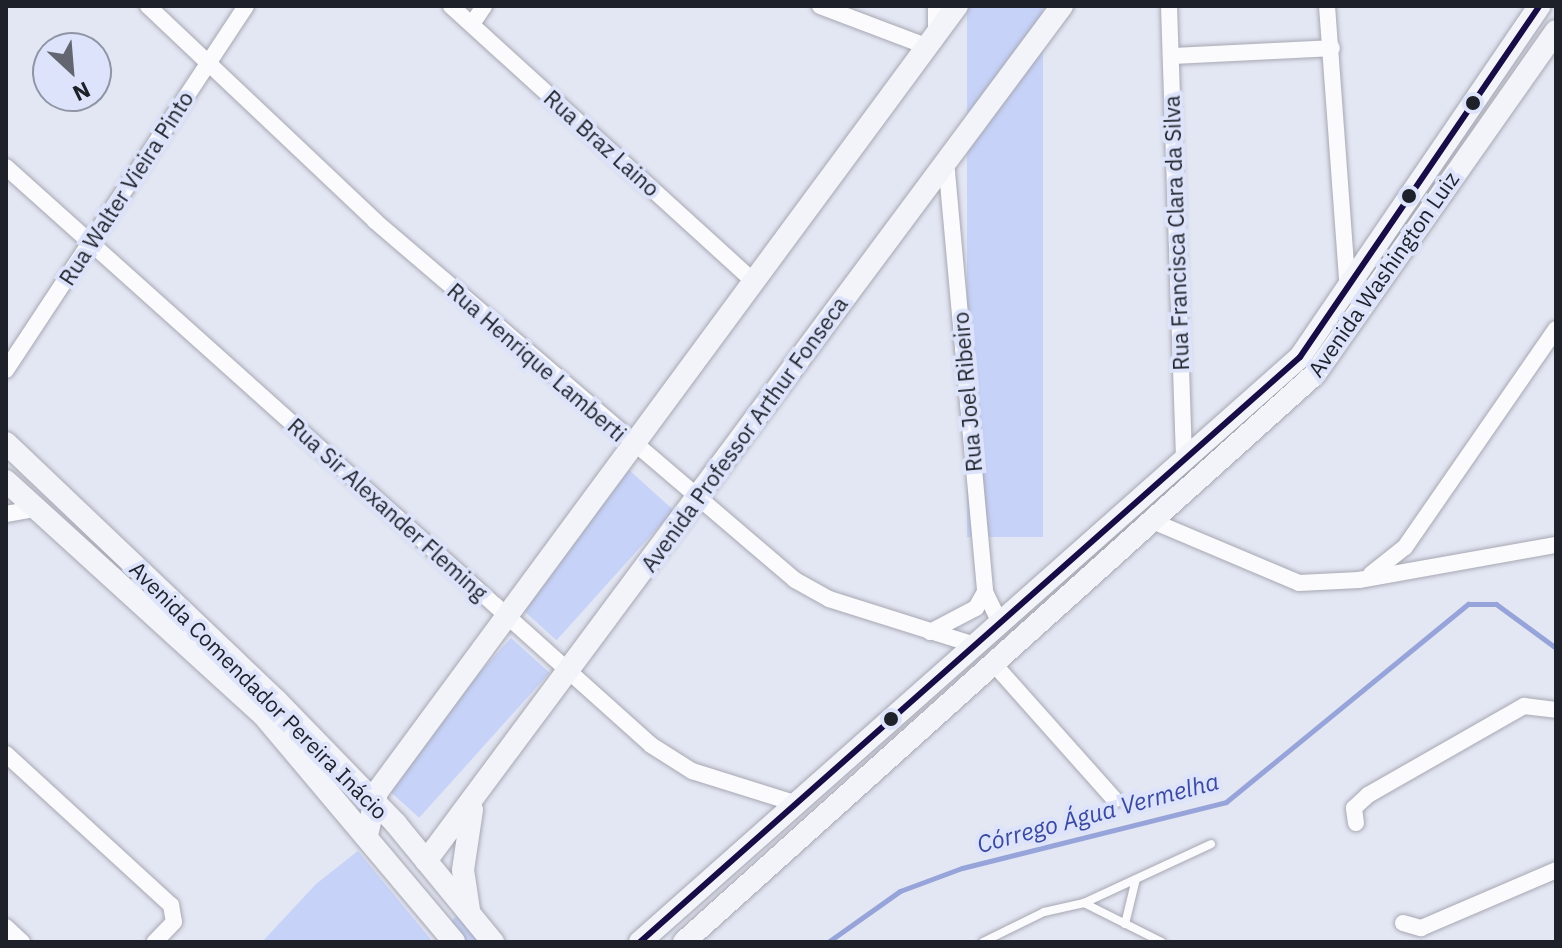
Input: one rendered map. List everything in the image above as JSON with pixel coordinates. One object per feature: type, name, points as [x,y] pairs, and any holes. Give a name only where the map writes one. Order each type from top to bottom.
[{"type":"main road","points":[[367,835],[373,800],[957,6]]},
{"type":"main road","name":"Avenida Professor Arthur Fonseca","points":[[426,861],[475,802],[571,674],[697,496],[1062,6]]},
{"type":"main road","name":"Avenida Washington Luiz","points":[[640,942],[972,644],[1300,357],[1348,292],[1539,6]]},
{"type":"main road","name":"Avenida Washington Luiz","points":[[684,942],[993,663],[1157,523],[1315,374],[1556,31]]},
{"type":"main road","name":"Avenida Comendador Pereira Inácio","points":[[6,443],[373,800],[493,942]]},
{"type":"main road","name":"Avenida Comendador Pereira Inácio","points":[[6,481],[47,483]]},
{"type":"main road","name":"Avenida Comendador Pereira Inácio","points":[[6,481],[264,716],[391,863],[448,938]]},
{"type":"main road","points":[[470,915],[463,870],[475,802]]},
{"type":"main road","points":[[391,863],[426,861]]},
{"type":"street","name":"Rua Henrique Lamberti","points":[[148,6],[210,61],[375,221],[795,580],[928,633],[972,644]]},
{"type":"street","name":"Rua Walter Vieira Pinto","points":[[6,370],[246,6]]},
{"type":"street","name":"Rua Braz Laino","points":[[451,6],[753,281]]},
{"type":"street","points":[[472,24],[484,6]]},
{"type":"street","points":[[820,6],[931,40],[936,6]]},
{"type":"street","name":"Rua Francisca Clara da Silva","points":[[1169,6],[1184,460]]},
{"type":"street","points":[[1327,6],[1348,292]]},
{"type":"street","points":[[1171,56],[1332,48]]},
{"type":"street","name":"Rua Joel Ribeiro","points":[[946,161],[985,592],[999,621]]},
{"type":"street","name":"Rua Sir Alexander Fleming","points":[[6,167],[93,240],[571,674],[692,771],[797,804]]},
{"type":"street","points":[[1359,580],[1395,559],[1416,533],[1556,329]]},
{"type":"street","points":[[6,514],[34,509]]},
{"type":"street","points":[[1157,523],[1299,583],[1359,580],[1556,545]]},
{"type":"street","points":[[1416,533],[1412,554],[1438,567]]},
{"type":"street","points":[[928,633],[976,608],[985,592]]},
{"type":"street","points":[[993,663],[1115,800]]},
{"type":"street","points":[[1356,823],[1354,808],[1368,795],[1524,706],[1553,708]]},
{"type":"street","points":[[6,754],[171,905],[174,922],[155,942]]},
{"type":"street","points":[[1403,923],[1421,928],[1556,870]]},
{"type":"street","points":[[6,927],[22,942]]},
{"type":"lane","points":[[983,942],[1044,912],[1084,903],[1211,844]]},
{"type":"lane","points":[[1125,924],[1136,879]]},
{"type":"lane","points":[[1084,903],[1162,942]]},
{"type":"shaded area","points":[[967,6],[1043,6],[1043,537],[967,537]]},
{"type":"shaded area","points":[[629,470],[674,510],[556,640],[512,600]]},
{"type":"shaded area","points":[[511,638],[550,673],[419,818],[381,783]]},
{"type":"shaded area","points":[[358,851],[433,942],[262,942],[316,884]]},
{"type":"shaded area","points":[[458,915],[480,942],[467,942],[450,922]]},
{"type":"waterway","name":"Córrego Água Vermelha","points":[[828,942],[900,891],[962,868],[1226,802],[1468,604],[1496,604],[1556,648]]},
{"type":"transit line","points":[[640,942],[1300,357],[1539,6]]}]
